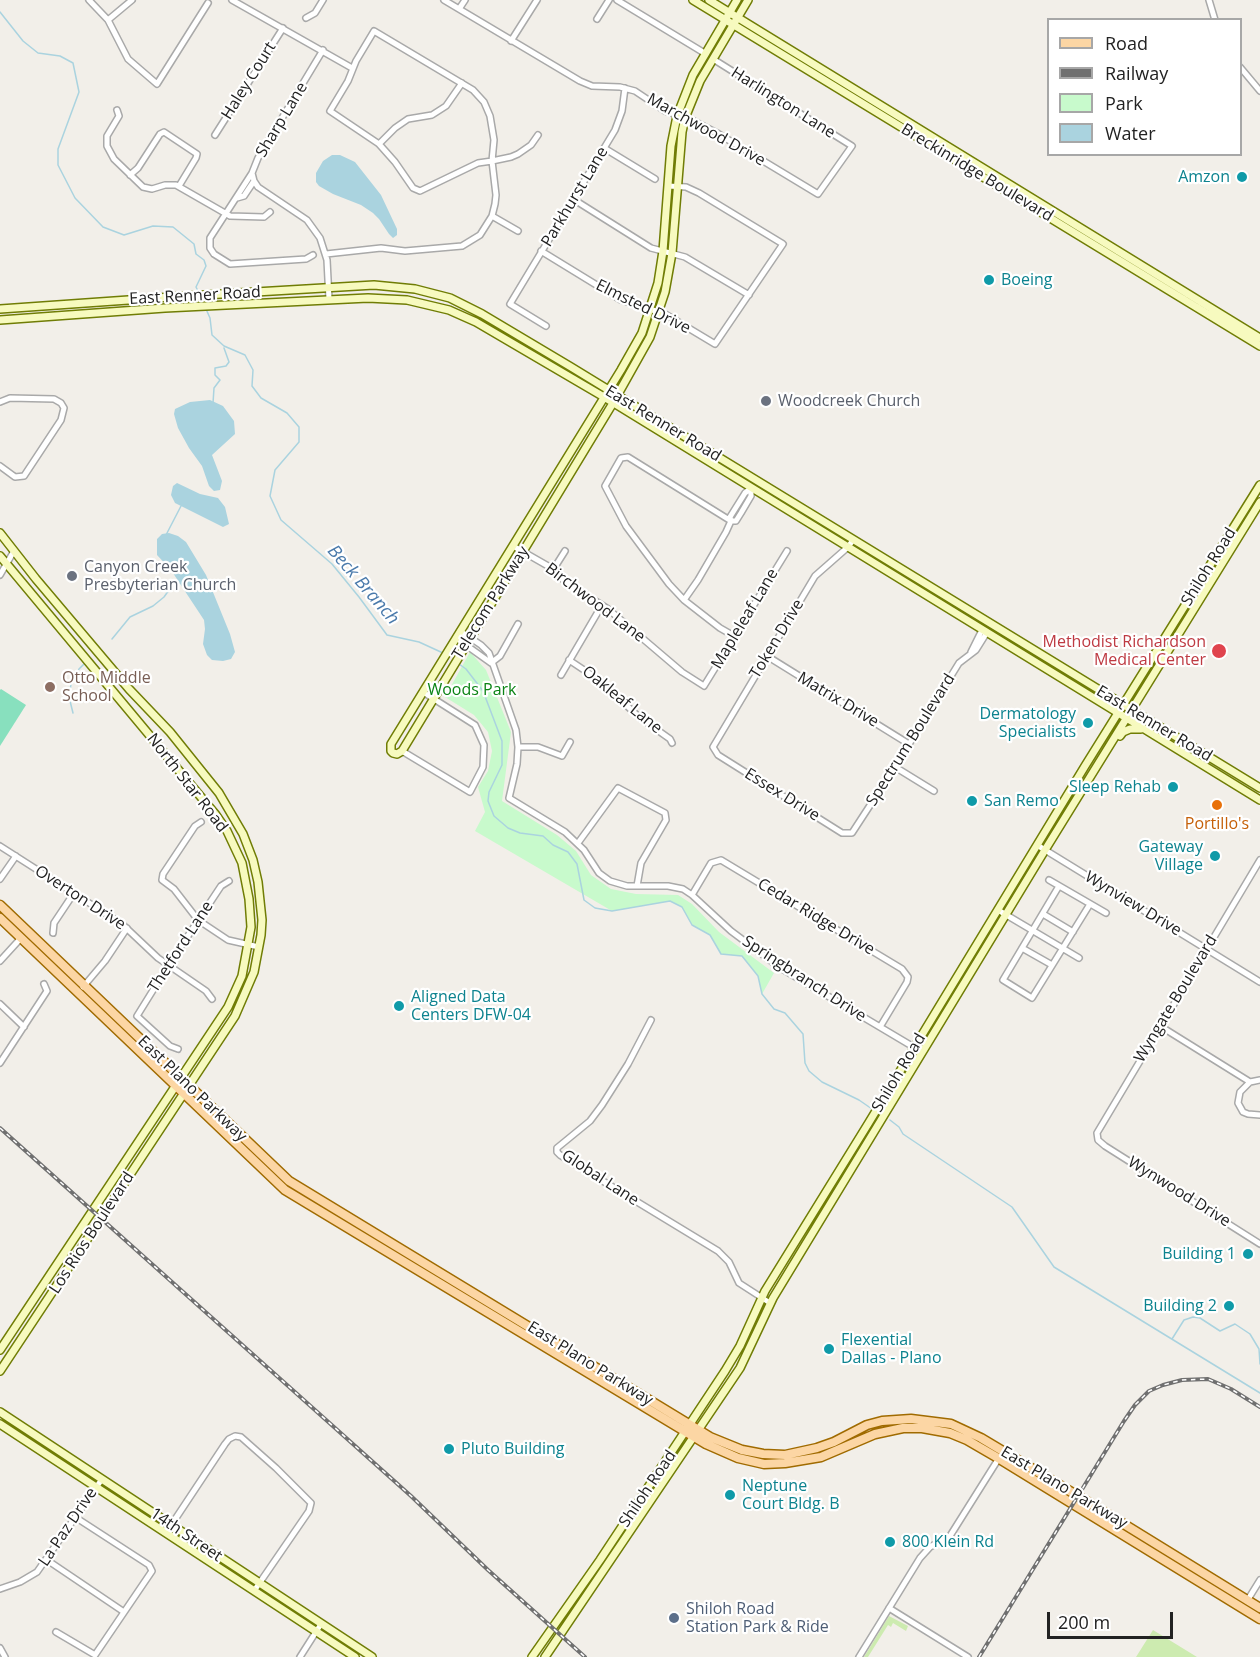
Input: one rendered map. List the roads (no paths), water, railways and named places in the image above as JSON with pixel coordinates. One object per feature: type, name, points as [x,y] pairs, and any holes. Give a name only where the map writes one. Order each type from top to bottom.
[{"type":"main road","name":"Breckinridge Boulevard","points":[[693,0],[727,16],[1260,346]]},
{"type":"main road","name":"Breckinridge Boulevard","points":[[709,0],[727,16]]},
{"type":"main road","name":"Telecom Parkway","points":[[737,0],[693,75],[671,146],[663,252],[658,283],[642,333],[439,668],[390,744],[393,753],[402,751],[643,351],[659,312],[672,253],[681,117],[748,0]]},
{"type":"main road","name":"Breckinridge Boulevard","points":[[1016,193],[1260,338]]},
{"type":"main road","name":"East Renner Road","points":[[0,309],[329,287],[396,286],[450,298],[483,314],[606,394],[613,403],[1260,800]]},
{"type":"main road","points":[[165,297],[165,308]]},
{"type":"main road","name":"East Renner Road","points":[[0,320],[329,299],[389,298],[449,310],[476,322],[606,394],[617,396],[1260,788]]},
{"type":"main road","points":[[21,308],[21,318]]},
{"type":"main road","points":[[751,488],[756,480]]},
{"type":"main road","name":"Shiloh Road","points":[[545,1657],[648,1505],[740,1346],[761,1298],[1260,485]]},
{"type":"main road","name":"Shiloh Road","points":[[532,1657],[640,1500],[740,1368],[770,1303],[1045,850],[1260,502]]},
{"type":"main road","name":"North Star Road","points":[[0,534],[195,764],[233,815],[253,860],[262,920],[252,979],[241,1004],[183,1093]]},
{"type":"main road","points":[[1220,550],[1226,557]]},
{"type":"main road","name":"North Star Road","points":[[0,556],[216,815],[227,831],[242,863],[249,898],[250,927],[249,946],[242,976],[232,1000],[178,1081]]},
{"type":"main road","points":[[985,631],[989,623]]},
{"type":"main road","points":[[1159,648],[1167,652]]},
{"type":"main road","points":[[117,694],[126,685]]},
{"type":"main road","points":[[1097,766],[1102,764],[1122,732],[1137,728],[1144,730]]},
{"type":"main road","points":[[1190,757],[1201,753]]},
{"type":"main road","points":[[182,774],[195,764]]},
{"type":"main road","points":[[1214,772],[1219,768],[1229,769]]},
{"type":"main road","points":[[1077,780],[1085,785]]},
{"type":"main road","name":"East Plano Parkway","points":[[0,905],[81,990]]},
{"type":"main road","name":"East Plano Parkway","points":[[0,918],[178,1081],[183,1093],[280,1186],[547,1349],[603,1377],[692,1431],[742,1450],[785,1459],[882,1421],[951,1424],[966,1429],[1001,1455],[1245,1604],[1260,1619]]},
{"type":"main road","points":[[962,969],[970,974]]},
{"type":"main road","points":[[232,1000],[241,1004]]},
{"type":"main road","name":"East Plano Parkway","points":[[178,1081],[189,1085],[289,1181],[552,1340],[603,1377]]},
{"type":"main road","name":"Los Rios Boulevard","points":[[0,1350],[178,1081]]},
{"type":"main road","name":"Los Rios Boulevard","points":[[0,1371],[183,1093]]},
{"type":"main road","points":[[244,1152],[251,1145]]},
{"type":"main road","points":[[856,1146],[863,1150]]},
{"type":"main road","points":[[130,1152],[140,1159]]},
{"type":"main road","points":[[300,1200],[305,1191]]},
{"type":"main road","points":[[363,1238],[369,1229]]},
{"type":"main road","points":[[798,1238],[807,1244]]},
{"type":"main road","points":[[429,1277],[434,1268]]},
{"type":"main road","points":[[49,1277],[59,1283]]},
{"type":"main road","points":[[16,1325],[27,1330]]},
{"type":"main road","points":[[547,1349],[552,1340]]},
{"type":"main road","name":"14th Street","points":[[0,1412],[372,1657]]},
{"type":"main road","name":"14th Street","points":[[0,1424],[355,1657]]},
{"type":"main road","points":[[42,1452],[48,1443]]},
{"type":"main road","points":[[640,1500],[648,1505]]},
{"type":"main road","name":"East Plano Parkway","points":[[1245,1604],[1260,1608]]},
{"type":"street","points":[[89,0],[108,20],[128,59],[157,84],[208,3]]},
{"type":"street","points":[[108,20],[132,0]]},
{"type":"street","points":[[232,0],[240,2],[352,68]]},
{"type":"street","points":[[306,18],[315,13],[323,0]]},
{"type":"street","name":"Marchwood Drive","points":[[444,0],[584,83],[625,88],[643,96],[658,108],[717,133],[818,194],[852,146]]},
{"type":"street","points":[[459,9],[465,0]]},
{"type":"street","points":[[511,41],[537,0]]},
{"type":"street","points":[[597,19],[609,0]]},
{"type":"street","points":[[617,0],[706,54]]},
{"type":"street","points":[[1209,0],[1214,18]]},
{"type":"street","name":"Haley Court","points":[[215,135],[283,28]]},
{"type":"street","points":[[326,254],[381,248],[405,251],[462,246],[480,235],[492,216],[496,195],[492,160],[494,140],[487,107],[478,94],[462,83],[374,31],[330,111],[379,144],[416,190],[420,191],[430,187],[465,168],[492,160],[518,154],[531,145],[538,135]]},
{"type":"street","name":"Sharp Lane","points":[[254,181],[252,173],[258,158],[323,50]]},
{"type":"street","name":"Harlington Lane","points":[[713,60],[852,146]]},
{"type":"street","points":[[1242,69],[1260,91]]},
{"type":"street","points":[[379,144],[408,119],[432,115],[446,106],[462,83]]},
{"type":"street","name":"Parkhurst Lane","points":[[546,326],[510,304],[620,119],[625,88]]},
{"type":"street","points":[[117,110],[119,116],[106,142],[110,153],[130,175],[146,188],[154,189],[170,184],[178,186],[225,213],[239,217],[264,217],[270,212]]},
{"type":"street","points":[[130,175],[138,168],[162,132],[197,154],[178,186]]},
{"type":"street","points":[[604,148],[655,179]]},
{"type":"street","points":[[252,173],[209,242],[213,254],[230,264],[306,259],[313,255]]},
{"type":"street","points":[[237,198],[244,196],[254,181],[258,187],[307,220],[320,238],[326,254],[329,299]]},
{"type":"street","points":[[573,199],[638,241],[663,252],[685,256],[749,295],[783,244],[699,193],[686,187],[669,186]]},
{"type":"street","points":[[492,216],[518,231]]},
{"type":"street","name":"Elmsted Drive","points":[[542,251],[621,300],[659,312],[715,344],[749,295]]},
{"type":"street","points":[[0,402],[10,398],[54,399],[64,408],[61,420],[24,476],[15,477],[0,466]]},
{"type":"street","points":[[734,636],[684,600],[658,571],[646,551],[626,526],[605,486],[621,458],[625,457],[675,485],[731,521],[736,521],[741,513],[751,496],[751,488]]},
{"type":"street","points":[[684,600],[698,580],[731,521]]},
{"type":"street","name":"Token Drive","points":[[713,747],[815,576],[853,540]]},
{"type":"street","name":"Birchwood Lane","points":[[513,546],[553,570],[567,583],[602,605],[682,672],[704,686]]},
{"type":"street","points":[[553,570],[565,550]]},
{"type":"street","points":[[0,574],[14,551]]},
{"type":"street","name":"Mapleleaf Lane","points":[[704,686],[787,551]]},
{"type":"street","points":[[561,675],[602,605]]},
{"type":"street","points":[[458,634],[466,644],[491,663],[500,656],[518,624]]},
{"type":"street","name":"Spectrum Boulevard","points":[[854,831],[959,663],[971,652],[981,632],[985,631]]},
{"type":"street","points":[[466,644],[486,650]]},
{"type":"street","points":[[480,655],[486,650]]},
{"type":"street","name":"Springbranch Drive","points":[[486,650],[489,652],[516,730],[517,765],[509,798],[578,843],[603,877],[617,884],[676,886],[692,895],[731,932],[760,954],[816,990],[922,1052]]},
{"type":"street","name":"Matrix Drive","points":[[767,656],[909,744]]},
{"type":"street","name":"Oakleaf Lane","points":[[569,660],[593,676],[672,743]]},
{"type":"street","points":[[402,751],[470,792],[483,767],[485,752],[482,738],[469,721],[423,692]]},
{"type":"street","points":[[518,747],[537,747],[562,756],[570,741]]},
{"type":"street","name":"Essex Drive","points":[[713,747],[718,755],[842,833],[849,834],[854,831]]},
{"type":"street","points":[[896,767],[934,791]]},
{"type":"street","points":[[578,843],[618,788],[665,813],[667,818],[644,857],[637,886]]},
{"type":"street","points":[[201,822],[195,826],[163,874],[162,880],[174,889],[198,920],[228,940],[259,947]]},
{"type":"street","name":"Wynview Drive","points":[[1037,845],[1260,982]]},
{"type":"street","name":"Overton Drive","points":[[0,846],[127,928],[168,966],[206,991],[212,999]]},
{"type":"street","points":[[0,879],[16,856]]},
{"type":"street","name":"Cedar Ridge Drive","points":[[692,895],[711,863],[721,860],[902,969],[908,977],[907,982],[880,1027]]},
{"type":"street","name":"Wyngate Boulevard","points":[[1098,1140],[1097,1133],[1100,1125],[1260,860]]},
{"type":"street","points":[[1049,880],[1106,914]]},
{"type":"street","name":"Thetford Lane","points":[[178,1049],[170,1046],[137,1016],[221,886],[229,881]]},
{"type":"street","points":[[1059,886],[1003,980],[1032,998],[1090,904]]},
{"type":"street","points":[[53,933],[54,923],[74,893]]},
{"type":"street","points":[[998,910],[1079,958]]},
{"type":"street","points":[[1043,914],[1073,932]]},
{"type":"street","points":[[81,990],[105,961],[127,928]]},
{"type":"street","points":[[0,961],[21,938]]},
{"type":"street","points":[[1022,948],[1052,965]]},
{"type":"street","points":[[0,1063],[46,991],[45,984]]},
{"type":"street","points":[[0,1004],[24,1027]]},
{"type":"street","name":"Global Lane","points":[[651,1020],[628,1064],[602,1105],[590,1121],[557,1148],[557,1152],[718,1251],[729,1262],[739,1283],[770,1303]]},
{"type":"street","points":[[1160,1026],[1250,1082]]},
{"type":"street","points":[[1258,1116],[1244,1112],[1238,1103],[1240,1092],[1250,1082],[1260,1080]]},
{"type":"street","name":"Wynwood Drive","points":[[1098,1140],[1260,1244]]},
{"type":"street","points":[[166,1533],[229,1439],[235,1436],[246,1441],[311,1503],[309,1511],[254,1591]]},
{"type":"street","points":[[859,1657],[923,1554],[950,1536],[1001,1455]]},
{"type":"street","name":"La Paz Drive","points":[[0,1589],[37,1572],[102,1479]]},
{"type":"street","points":[[56,1632],[95,1655],[152,1571],[151,1568],[75,1517]]},
{"type":"street","points":[[46,1560],[124,1612]]},
{"type":"street","points":[[1245,1604],[1260,1580]]},
{"type":"street","points":[[890,1608],[968,1657]]},
{"type":"street","points":[[300,1657],[321,1624]]},
{"type":"water","points":[[332,155],[340,155],[355,162],[381,195],[397,229],[397,235],[393,238],[379,219],[361,205],[319,186],[316,182],[316,173],[323,161]]},
{"type":"water","points":[[210,400],[223,406],[234,421],[235,434],[212,455],[222,481],[220,490],[214,491],[209,486],[202,466],[178,428],[174,414],[175,409],[190,402]]},
{"type":"water","points":[[177,483],[200,494],[218,498],[225,507],[229,524],[223,527],[175,503],[171,495],[173,486]]},
{"type":"water","points":[[169,533],[186,542],[206,575],[230,634],[235,652],[231,659],[212,660],[207,655],[203,644],[204,620],[171,570],[157,555],[157,539],[162,534]]},
{"type":"waterway","name":"Beck Branch","points":[[0,12],[23,41],[38,53],[60,56],[73,63],[79,92],[58,149],[58,165],[75,198],[103,227],[124,235],[153,226],[173,227],[194,244],[196,254],[204,260],[206,266],[196,287],[199,293]]},
{"type":"waterway","name":"Beck Branch","points":[[206,309],[210,318],[212,335],[224,346],[245,355],[253,370],[252,386],[261,398],[287,413],[299,427],[299,442],[275,470],[270,496],[281,520],[332,564],[387,635],[419,642],[443,653]]},
{"type":"waterway","points":[[213,403],[214,388],[220,380],[215,375],[215,368],[226,366],[229,362],[224,348]]},
{"type":"waterway","points":[[166,535],[181,506]]},
{"type":"waterway","points":[[112,639],[130,617],[153,606],[179,583]]},
{"type":"waterway","points":[[73,713],[69,697],[71,684],[85,663]]},
{"type":"waterway","name":"Beck Branch","points":[[459,664],[466,669],[483,691],[502,741],[502,765],[489,792],[488,801],[494,816],[508,828],[520,833],[543,836],[553,845],[568,852],[577,864],[584,900],[595,908],[612,911],[670,901],[682,907],[692,925],[710,935],[721,954],[742,956],[758,976],[762,994],[774,1009],[785,1013],[803,1034],[805,1063],[809,1071],[822,1082],[872,1109]]},
{"type":"waterway","points":[[890,1120],[899,1127],[903,1134],[1012,1207],[1054,1267],[1260,1393]]},
{"type":"waterway","points":[[1172,1339],[1184,1320],[1193,1317],[1200,1318],[1220,1331],[1235,1324],[1250,1334],[1259,1349],[1260,1364]]},
{"type":"railway","points":[[0,1128],[411,1496],[488,1570],[585,1657]]},
{"type":"railway","points":[[979,1657],[1124,1421],[1149,1391],[1182,1380],[1208,1379],[1231,1389],[1260,1407]]},
{"type":"place","name":"Amzon","points":[[1242,177]]},
{"type":"place","name":"Boeing","points":[[989,280]]},
{"type":"place","name":"Woodcreek Church","points":[[766,401]]},
{"type":"place","name":"Canyon Creek Presbyterian Church","points":[[72,576]]},
{"type":"place","name":"Methodist Richardson Medical Center","points":[[1219,651]]},
{"type":"place","name":"Otto Middle School","points":[[50,687]]},
{"type":"place","name":"Dermatology Specialists","points":[[1088,723]]},
{"type":"place","name":"Sleep Rehab","points":[[1173,787]]},
{"type":"place","name":"San Remo","points":[[972,801]]},
{"type":"place","name":"Portillo's","points":[[1217,805]]},
{"type":"place","name":"Gateway Village","points":[[1215,856]]},
{"type":"place","name":"Aligned Data Centers DFW-04","points":[[399,1006]]},
{"type":"place","name":"Building 1","points":[[1248,1254]]},
{"type":"place","name":"Building 2","points":[[1229,1306]]},
{"type":"place","name":"Flexential Dallas - Plano","points":[[829,1349]]},
{"type":"place","name":"Pluto Building","points":[[449,1449]]},
{"type":"place","name":"Neptune Court Bldg. B","points":[[730,1495]]},
{"type":"place","name":"800 Klein Rd","points":[[890,1542]]},
{"type":"place","name":"Shiloh Road Station Park & Ride","points":[[674,1618]]},
{"type":"park label","name":"Woods Park","points":[[472,690]]}]
